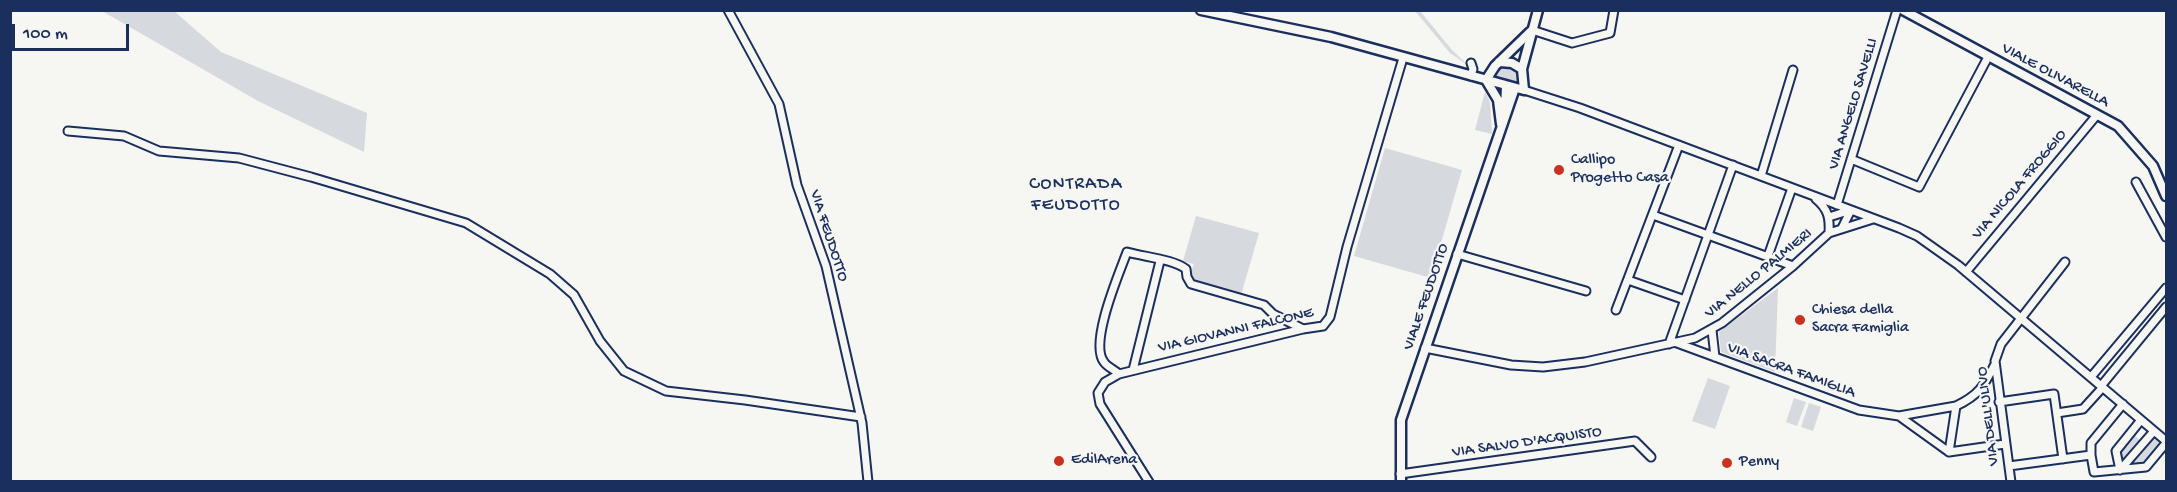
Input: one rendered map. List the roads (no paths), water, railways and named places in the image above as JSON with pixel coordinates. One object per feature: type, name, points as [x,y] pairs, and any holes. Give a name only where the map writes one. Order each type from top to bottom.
[{"type":"street","name":"VIA FEUDOTTO","points":[[728,10],[779,104],[797,185],[826,267],[861,417],[868,482]]},
{"type":"street","points":[[1201,10],[1331,38],[1520,89],[1580,108],[1917,236],[1966,272],[2154,430],[2166,442],[2146,467],[2094,472],[2091,443],[2123,404]]},
{"type":"street","points":[[1520,89],[1522,69],[1538,10]]},
{"type":"street","points":[[1532,30],[1572,43],[1610,33],[1614,10]]},
{"type":"street","name":"VIA ANGELO SAVELLI","points":[[1837,205],[1897,10]]},
{"type":"street","name":"VIALE OLIVARELLA","points":[[1903,10],[2118,126],[2153,166],[2166,196]]},
{"type":"street","points":[[1486,80],[1499,62],[1532,30]]},
{"type":"street","points":[[1851,159],[1919,187],[1988,57]]},
{"type":"street","name":"VIA GIOVANNI FALCONE","points":[[1149,482],[1100,404],[1098,393],[1105,382],[1119,374],[1323,326],[1330,317],[1347,247],[1403,58]]},
{"type":"street","points":[[1499,62],[1512,63],[1522,69]]},
{"type":"street","points":[[1471,63],[1473,69],[1471,76]]},
{"type":"street","points":[[1761,176],[1792,70]]},
{"type":"street","points":[[1486,80],[1498,100],[1503,120]]},
{"type":"street","points":[[1503,120],[1506,86]]},
{"type":"street","name":"VIALE FEUDOTTO","points":[[1401,478],[1401,420],[1503,120],[1520,89]]},
{"type":"street","name":"VIA NICOLA FROGGIO","points":[[1966,272],[2096,116]]},
{"type":"street","points":[[68,131],[124,136],[159,151],[239,158],[466,223],[550,274],[573,295],[600,341],[624,371],[666,392],[745,400],[861,417]]},
{"type":"street","points":[[1616,310],[1679,145]]},
{"type":"street","points":[[1673,344],[1685,300],[1733,165]]},
{"type":"street","points":[[2136,182],[2166,237]]},
{"type":"street","points":[[1768,256],[1792,188]]},
{"type":"street","points":[[1812,195],[1825,206],[1829,217],[1829,233],[1873,219]]},
{"type":"street","points":[[1829,217],[1851,210]]},
{"type":"street","points":[[1842,228],[1851,210]]},
{"type":"street","points":[[1653,215],[1793,266]]},
{"type":"street","name":"VIA NELLO PALMIERI","points":[[1425,348],[1511,365],[1543,367],[1585,362],[1695,338],[1712,330],[1793,266],[1829,233]]},
{"type":"street","points":[[1119,374],[1104,362],[1098,342],[1110,297],[1127,252],[1160,261],[1178,263],[1186,269],[1191,284],[1264,305],[1273,314],[1303,329]]},
{"type":"street","points":[[1458,254],[1586,291]]},
{"type":"street","points":[[1133,370],[1160,261]]},
{"type":"street","name":"VIA DELL'ULIVO","points":[[2011,482],[1995,364],[2001,344],[2065,262]]},
{"type":"street","points":[[1628,280],[1685,300]]},
{"type":"street","points":[[2091,377],[2166,288]]},
{"type":"street","points":[[2057,413],[2082,409],[2166,307]]},
{"type":"street","points":[[1712,330],[1715,357]]},
{"type":"street","name":"VIA SACRA FAMIGLIA","points":[[1673,344],[1859,410],[1899,416],[1956,406]]},
{"type":"street","points":[[1995,364],[1983,389],[1956,406],[1949,452],[2006,444]]},
{"type":"street","points":[[1999,402],[2054,394],[2063,459]]},
{"type":"street","name":"VIA SACRA FAMIGLIA","points":[[1899,416],[1949,452]]},
{"type":"street","points":[[2120,470],[2116,451],[2141,420]]},
{"type":"street","points":[[2120,470],[2154,430]]},
{"type":"street","name":"VIA SALVO D'ACQUISTO","points":[[1401,478],[1635,441],[1651,457]]},
{"type":"street","points":[[2009,466],[2091,455]]},
{"type":"place","name":"Callipo Progetto Casa","points":[[1559,170]]},
{"type":"place","name":"Chiesa della Sacra Famiglia","points":[[1800,320]]},
{"type":"place","name":"EdilArena","points":[[1059,461]]},
{"type":"place","name":"Penny","points":[[1727,463]]},
{"type":"district","name":"CONTRADA FEUDOTTO","points":[[1076,195]]}]
